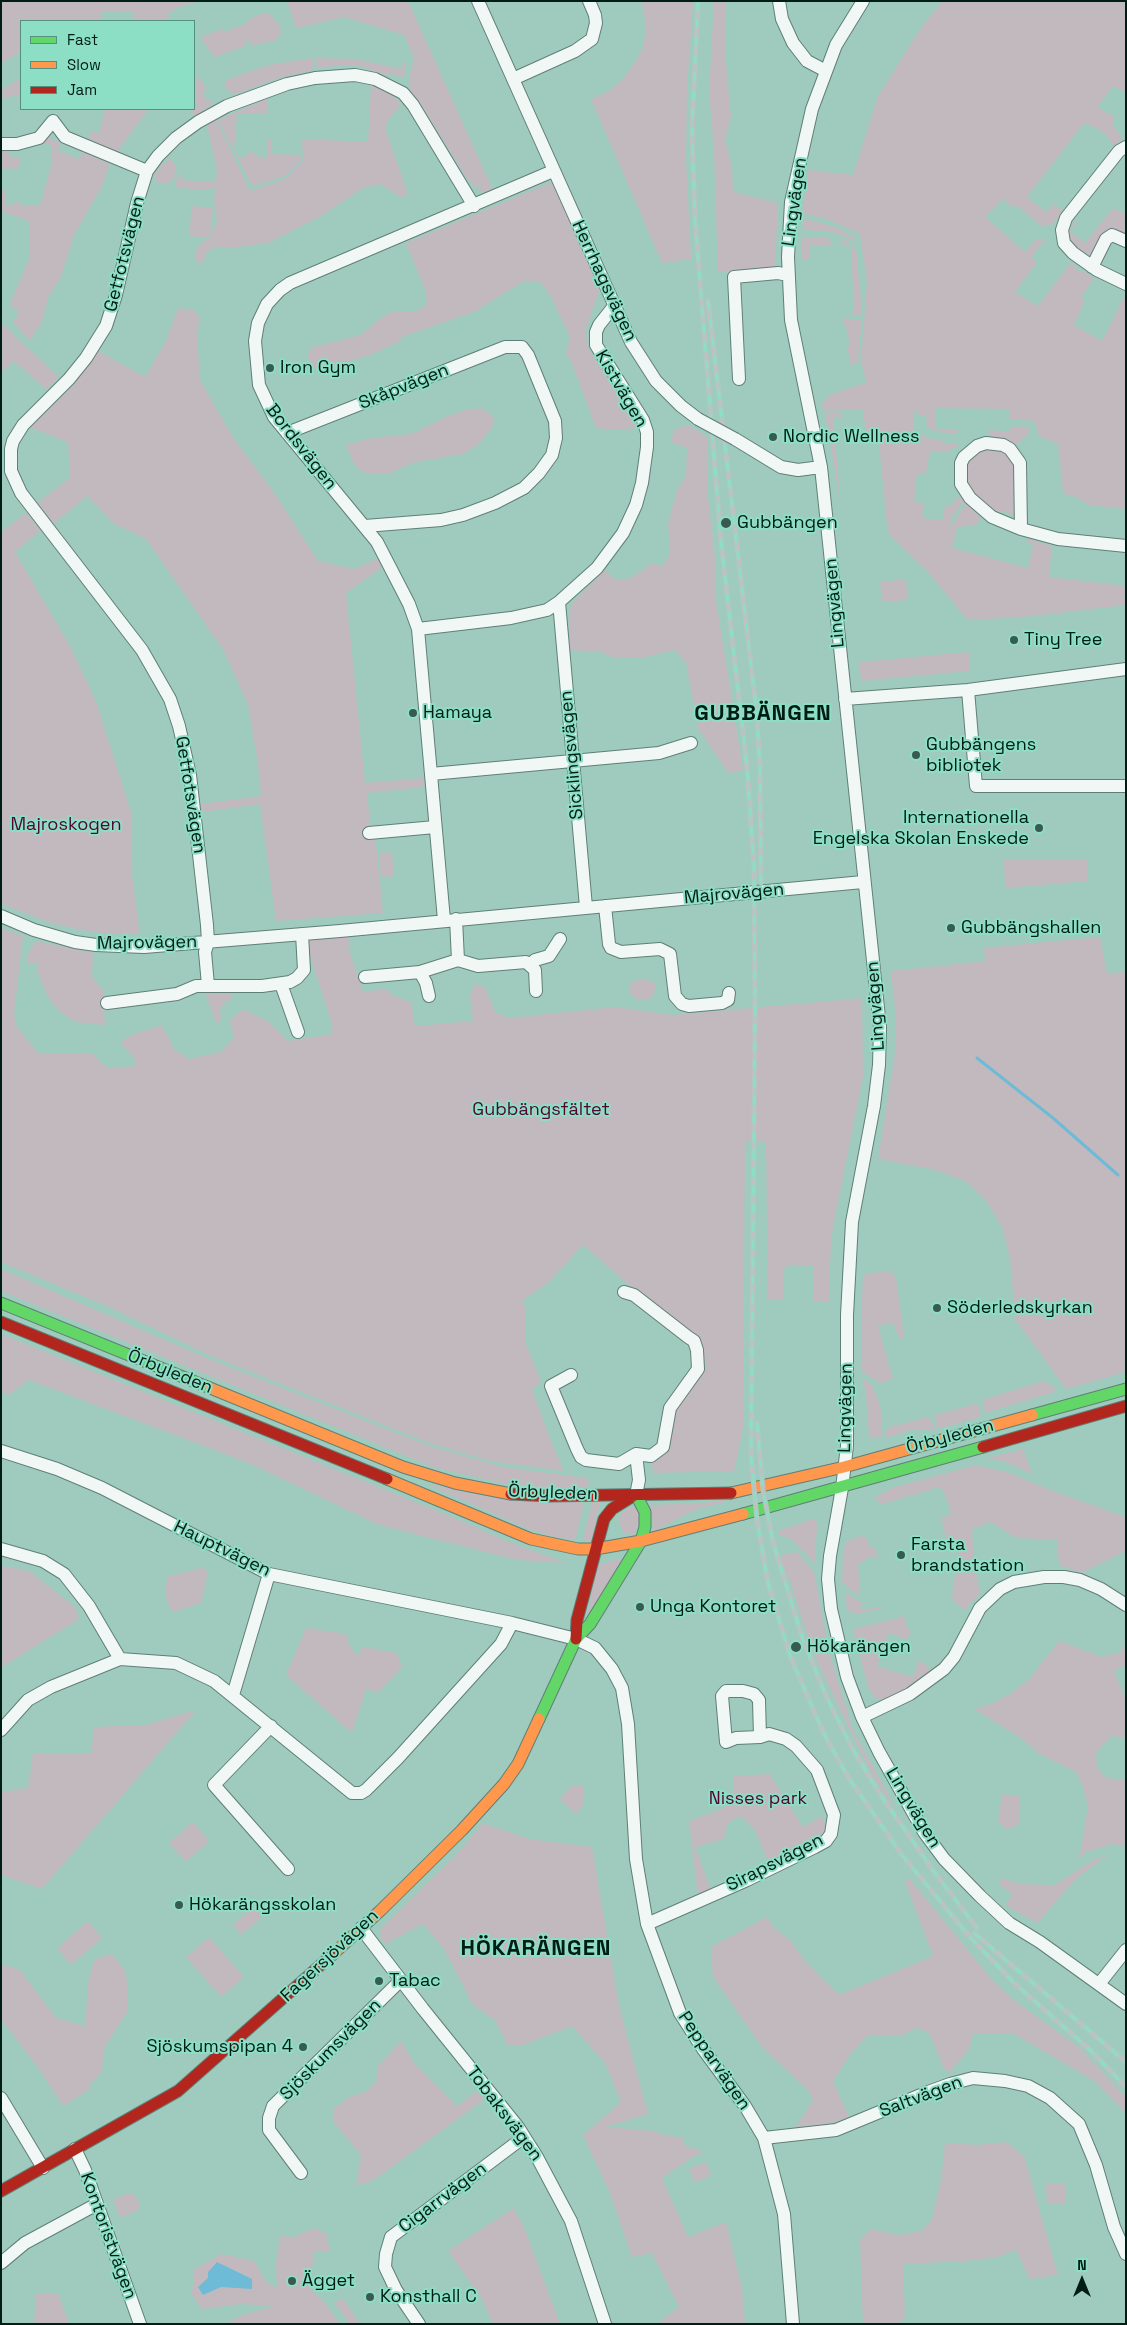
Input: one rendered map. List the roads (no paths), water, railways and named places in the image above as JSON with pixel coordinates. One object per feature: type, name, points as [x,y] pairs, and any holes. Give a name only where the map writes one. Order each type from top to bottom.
[{"type":"main road","name":"Örbyleden","points":[[1,1303],[403,1467],[455,1482],[513,1494],[550,1496],[733,1493],[843,1476]]},
{"type":"main road","name":"Örbyleden","points":[[1,1322],[531,1539],[570,1548],[596,1549],[670,1532],[843,1476],[1126,1389]]},
{"type":"main road","name":"Örbyleden","points":[[727,1506],[1126,1406]]},
{"type":"main road","points":[[636,1495],[642,1501],[645,1512],[645,1527],[641,1540]]},
{"type":"main road","name":"Fagersjövägen","points":[[576,1640],[577,1620],[604,1519],[612,1509],[636,1495]]},
{"type":"main road","name":"Örbyleden","points":[[670,1532],[685,1521],[710,1510]]},
{"type":"main road","name":"Fagersjövägen","points":[[1,2190],[43,2168],[178,2090],[269,2012],[361,1928],[462,1830],[504,1784],[518,1764],[576,1640],[590,1624],[641,1540]]},
{"type":"street","name":"Herrhagsvägen","points":[[478,1],[614,306],[641,361],[656,382],[698,419],[781,467],[798,470],[821,467]]},
{"type":"street","points":[[512,79],[576,51],[592,39],[596,23],[589,1]]},
{"type":"street","points":[[779,1],[782,19],[792,43],[807,61],[826,71]]},
{"type":"street","name":"Lingvägen","points":[[863,1],[836,45],[812,110],[794,184],[789,220],[788,275],[791,320],[821,467],[863,882],[879,1015],[880,1046],[874,1106],[852,1222],[848,1281],[847,1446],[828,1579],[831,1609],[847,1678],[862,1717],[879,1752],[924,1832],[944,1859],[1009,1923],[1040,1942],[1126,2004]]},
{"type":"street","name":"Getfotsvägen","points":[[208,942],[190,775],[179,726],[170,699],[142,650],[21,493],[11,471],[11,449],[17,433],[23,425],[70,380],[106,326],[116,295],[137,203],[147,171],[158,156],[176,138],[198,122],[227,106],[287,84],[316,78],[355,75],[375,79],[403,93],[413,105],[474,206]]},
{"type":"street","points":[[1,144],[17,144],[39,138],[54,121],[64,137],[147,171]]},
{"type":"street","points":[[1126,147],[1119,151],[1066,218],[1062,230],[1064,242],[1072,253],[1092,267],[1126,284]]},
{"type":"street","name":"Bordsvägen","points":[[450,920],[436,828],[418,629],[409,604],[388,561],[365,526],[286,433],[265,400],[256,370],[256,332],[267,304],[280,290],[290,283],[554,171]]},
{"type":"street","points":[[1092,267],[1106,239],[1112,235],[1126,241]]},
{"type":"street","points":[[739,379],[734,277],[778,273],[788,275]]},
{"type":"street","name":"Kistvägen","points":[[418,629],[532,615],[547,610],[560,602],[597,568],[612,549],[634,512],[642,484],[647,447],[647,432],[643,420],[596,345],[596,332],[599,325],[614,306]]},
{"type":"street","name":"Skåpvägen","points":[[286,433],[505,347],[522,347],[528,355],[555,421],[556,438],[552,455],[539,473],[524,488],[495,503],[463,515],[441,520],[365,526]]},
{"type":"street","points":[[1021,529],[1020,463],[1010,449],[1003,445],[986,443],[977,446],[964,457],[961,463],[960,477],[964,492],[992,517],[1021,529],[1058,539],[1126,546]]},
{"type":"street","name":"Sicklingsvägen","points":[[560,602],[586,907]]},
{"type":"street","points":[[845,699],[968,690],[1126,669]]},
{"type":"street","points":[[968,690],[976,786],[1126,786]]},
{"type":"street","points":[[431,774],[659,753],[691,743]]},
{"type":"street","points":[[369,833],[436,828]]},
{"type":"street","name":"Majrovägen","points":[[1,916],[49,935],[96,945],[144,947],[863,882]]},
{"type":"street","points":[[605,906],[611,948],[622,952],[660,949],[670,954],[676,996],[682,1004],[688,1006],[722,1003],[728,1000],[729,993]]},
{"type":"street","points":[[450,920],[458,960]]},
{"type":"street","points":[[107,1003],[169,996],[196,986],[281,984],[297,978],[304,970],[302,934]]},
{"type":"street","points":[[530,965],[535,960],[550,956],[560,940]]},
{"type":"street","name":"Majrovägen","points":[[208,942],[205,952],[208,985]]},
{"type":"street","points":[[365,977],[420,972],[458,960],[478,966],[526,962],[534,970],[536,991]]},
{"type":"street","points":[[420,972],[430,996]]},
{"type":"street","points":[[281,984],[298,1032]]},
{"type":"street","points":[[571,1375],[551,1386],[581,1456],[586,1460],[619,1464],[636,1454],[652,1456],[663,1446],[670,1408],[698,1369],[697,1350],[694,1342],[688,1337],[634,1295],[624,1292]]},
{"type":"street","name":"Hauptvägen","points":[[1,1451],[57,1469],[102,1488],[269,1574],[512,1623],[576,1640]]},
{"type":"street","points":[[636,1454],[639,1480],[636,1495]]},
{"type":"street","points":[[1,1549],[43,1561],[64,1574],[89,1606],[120,1659]]},
{"type":"street","points":[[233,1695],[269,1574]]},
{"type":"street","points":[[862,1717],[910,1694],[944,1669],[954,1657],[980,1608],[1000,1589],[1014,1582],[1044,1577],[1064,1577],[1080,1580],[1101,1589],[1126,1605]]},
{"type":"street","points":[[1,1730],[28,1700],[51,1687],[120,1659],[176,1662],[204,1674],[233,1695],[352,1792],[361,1793],[398,1758],[501,1644],[512,1623]]},
{"type":"street","name":"Pepparvägen","points":[[576,1640],[594,1648],[612,1669],[622,1688],[628,1724],[636,1858],[646,1924],[680,2013],[703,2049],[745,2106],[764,2138],[784,2214],[792,2324]]},
{"type":"street","name":"Sirapsvägen","points":[[646,1924],[747,1880],[815,1847],[826,1841],[832,1834],[834,1815],[816,1770],[807,1756],[786,1739],[769,1734],[760,1737],[736,1738],[726,1742],[722,1696],[726,1690],[754,1694],[759,1700],[760,1737]]},
{"type":"street","points":[[271,1726],[214,1785],[288,1869]]},
{"type":"street","name":"Tobaksvägen","points":[[361,1928],[400,1981],[538,2157],[571,2221],[605,2324]]},
{"type":"street","points":[[1099,1984],[1126,1950]]},
{"type":"street","name":"Sjöskumsvägen","points":[[301,2173],[270,2130],[273,2106],[400,1981]]},
{"type":"street","name":"Saltvägen","points":[[764,2138],[836,2130],[935,2089],[973,2078],[1005,2080],[1028,2086],[1050,2098],[1078,2124],[1096,2166],[1114,2227],[1126,2254]]},
{"type":"street","points":[[1,2098],[43,2168]]},
{"type":"street","name":"Cigarrvägen","points":[[419,2324],[396,2290],[385,2267],[386,2254],[391,2237],[524,2137]]},
{"type":"street","name":"Kontoristvägen","points":[[75,2149],[85,2170],[140,2324]]},
{"type":"street","points":[[1,2263],[25,2243],[97,2204]]},
{"type":"water","points":[[217,2262],[252,2279],[252,2289],[221,2287],[203,2295],[198,2287],[208,2278],[208,2272]]},
{"type":"waterway","points":[[977,1058],[1053,1118],[1118,1175]]},
{"type":"railway","points":[[698,1],[692,128],[695,219],[721,542],[747,767],[754,869],[755,1013],[751,1455],[757,1520],[768,1583],[790,1656],[824,1734],[848,1777],[902,1855],[969,1936],[1015,1984],[1090,2050],[1126,2087]]},
{"type":"railway","points":[[708,301],[756,707],[760,765],[761,883]]},
{"type":"railway","points":[[757,1423],[763,1490],[773,1542],[803,1640],[827,1698],[852,1748],[880,1794],[932,1869],[977,1928]]},
{"type":"railway","points":[[974,1933],[1126,2062]]},
{"type":"place","name":"Iron Gym","points":[[270,368]]},
{"type":"place","name":"Nordic Wellness","points":[[773,437]]},
{"type":"place","name":"Gubbängen","points":[[726,523]]},
{"type":"place","name":"Tiny Tree","points":[[1014,640]]},
{"type":"place","name":"Hamaya","points":[[413,713]]},
{"type":"place","name":"Gubbängens bibliotek","points":[[916,755]]},
{"type":"place","name":"Internationella Engelska Skolan Enskede","points":[[1039,828]]},
{"type":"place","name":"Gubbängshallen","points":[[951,928]]},
{"type":"place","name":"Söderledskyrkan","points":[[937,1308]]},
{"type":"place","name":"Farsta brandstation","points":[[901,1555]]},
{"type":"place","name":"Unga Kontoret","points":[[640,1607]]},
{"type":"place","name":"Hökarängen","points":[[796,1647]]},
{"type":"place","name":"Hökarängsskolan","points":[[179,1905]]},
{"type":"place","name":"Tabac","points":[[379,1981]]},
{"type":"place","name":"Sjöskumspipan 4","points":[[303,2047]]},
{"type":"place","name":"Ägget","points":[[292,2281]]},
{"type":"place","name":"Konsthall C","points":[[370,2297]]},
{"type":"district","name":"GUBBÄNGEN","points":[[763,714]]},
{"type":"district","name":"HÖKARÄNGEN","points":[[536,1949]]},
{"type":"park label","name":"Majroskogen","points":[[66,825]]},
{"type":"park label","name":"Gubbängsfältet","points":[[541,1110]]},
{"type":"park label","name":"Nisses park","points":[[758,1799]]}]
